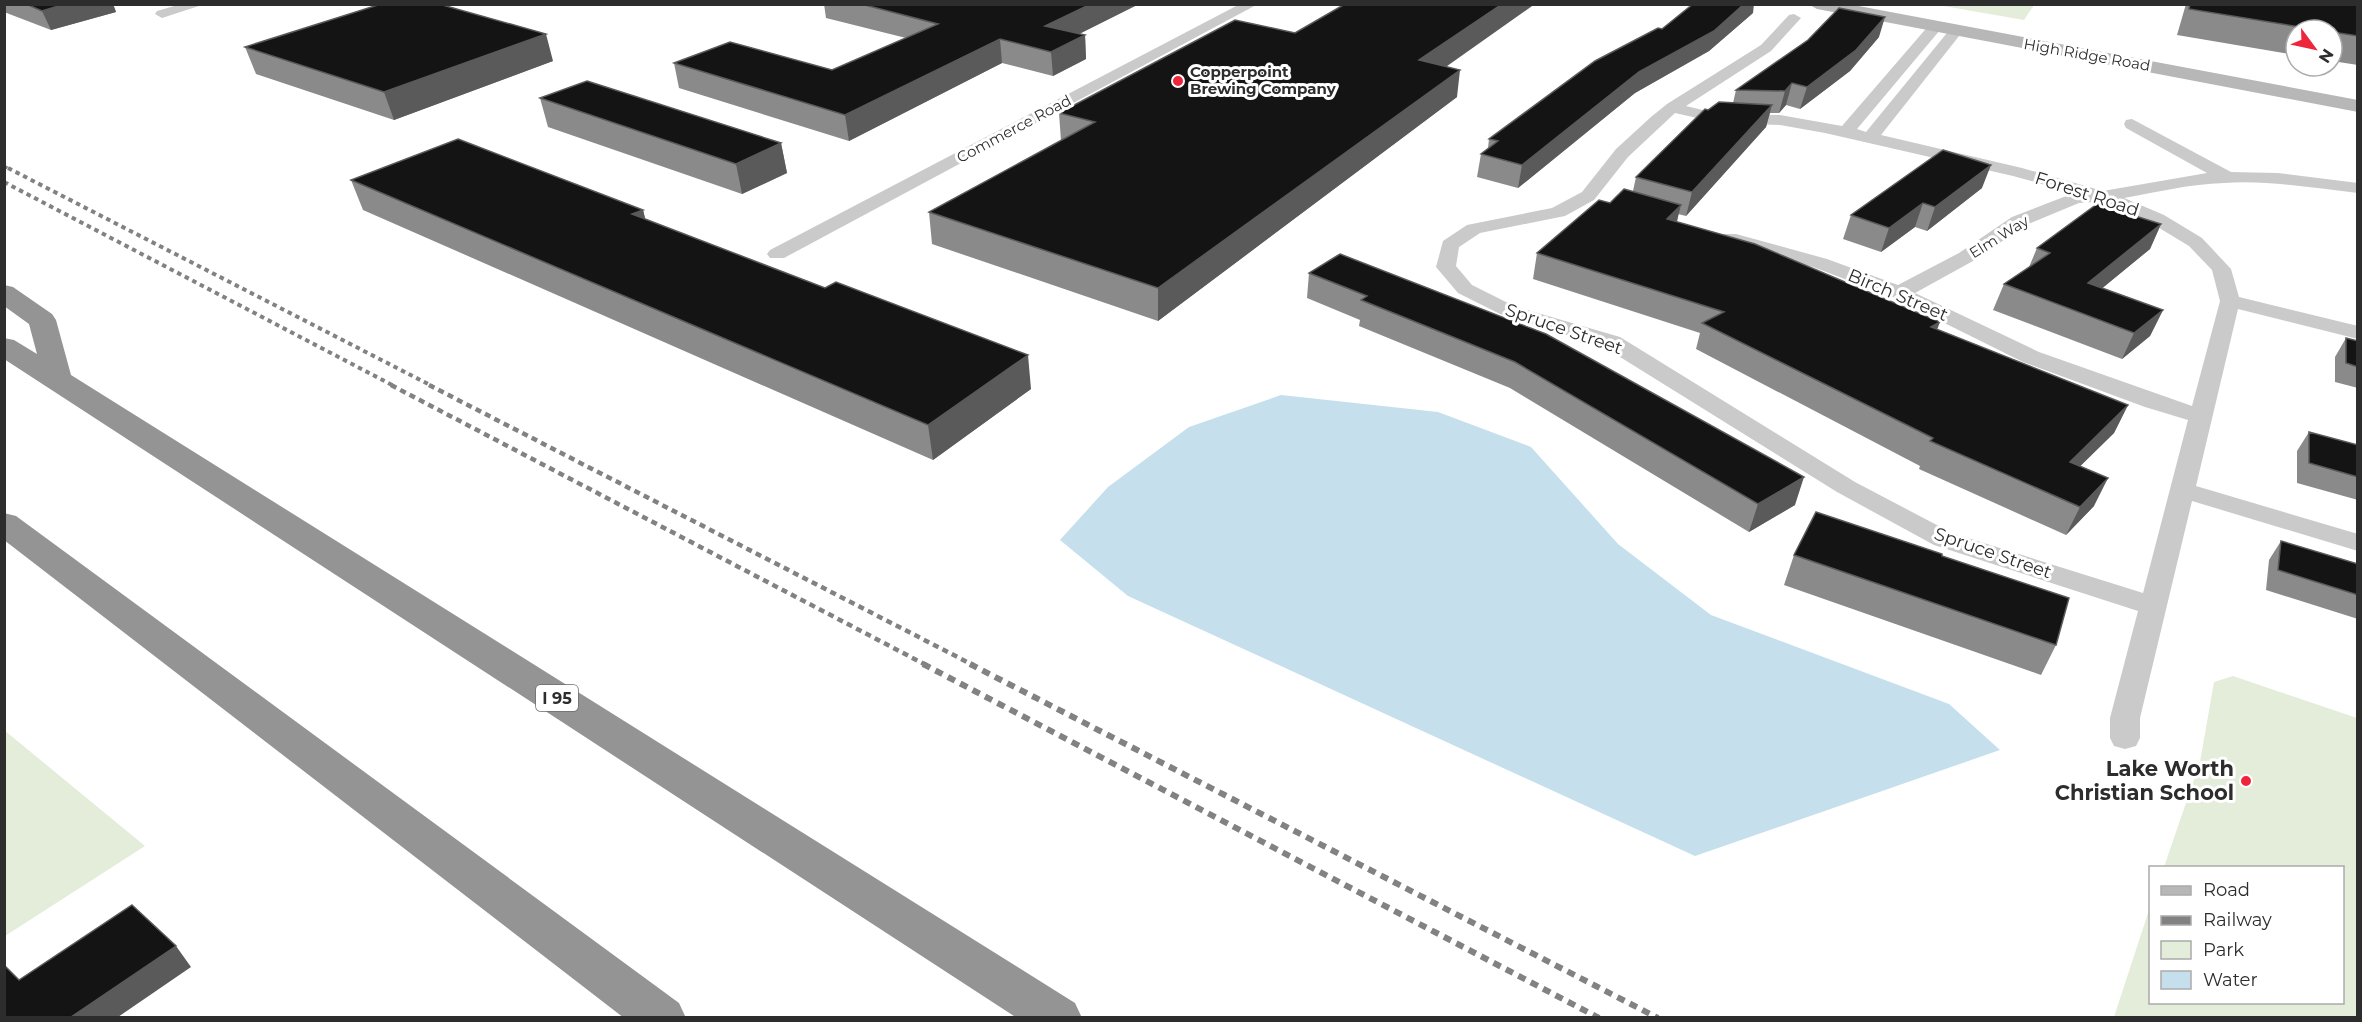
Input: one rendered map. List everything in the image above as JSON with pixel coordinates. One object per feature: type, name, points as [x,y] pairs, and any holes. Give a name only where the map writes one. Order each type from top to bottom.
[{"type":"highway","points":[[4,293],[42,320],[57,379]]},
{"type":"highway","name":"I 95","points":[[4,346],[1058,1017]]},
{"type":"highway","points":[[4,523],[662,1017]]},
{"type":"street","points":[[162,14],[198,4]]},
{"type":"street","name":"Commerce Road","points":[[777,254],[1251,4]]},
{"type":"street","name":"High Ridge Road","points":[[1817,4],[2358,106]]},
{"type":"street","name":"Spruce Street","points":[[1794,18],[1766,48],[1673,107],[1622,153],[1588,196],[1558,212],[1474,229],[1450,245],[1446,267],[1465,289],[1507,310],[1612,342],[1656,367],[1846,487],[1943,539],[2152,606]]},
{"type":"street","points":[[1845,133],[1935,27]]},
{"type":"street","points":[[1870,138],[1956,31]]},
{"type":"street","points":[[1889,81],[1912,86]]},
{"type":"street","name":"Forest Road","points":[[1673,107],[1714,118],[1786,121],[1870,138],[2061,183],[2103,196],[2167,224],[2208,252],[2223,272],[2231,291],[2230,301],[2125,718],[2125,738]]},
{"type":"street","points":[[2132,124],[2227,177]]},
{"type":"street","name":"Elm Way","points":[[1899,293],[1966,257],[2019,221],[2076,198],[2103,196],[2199,179],[2227,177],[2278,178],[2358,189]]},
{"type":"street","points":[[1588,196],[1609,202]]},
{"type":"street","name":"Birch Street","points":[[1705,231],[1820,263],[1899,293],[2031,357],[2153,402],[2201,416]]},
{"type":"street","points":[[2230,301],[2358,333]]},
{"type":"street","points":[[2181,489],[2358,543]]},
{"type":"green space","points":[[1938,5],[2034,5],[2024,20]]},
{"type":"green space","points":[[2233,676],[2357,718],[2357,1017],[2114,1017],[2149,910],[2149,1004],[2344,1004],[2344,866],[2164,866],[2200,762],[2214,682]]},
{"type":"green space","points":[[4,730],[145,846],[5,936],[4,936]]},
{"type":"water","points":[[1281,395],[1438,412],[1531,447],[1618,544],[1711,615],[1949,704],[2000,750],[1695,856],[1128,596],[1060,540],[1108,487],[1189,427]]},
{"type":"building","points":[[26,4],[65,4],[42,11]]},
{"type":"building","points":[[381,4],[439,4],[546,34],[384,92],[245,47]]},
{"type":"building","points":[[861,4],[1091,4],[1045,26],[1085,35],[1051,52],[1000,39],[845,115],[674,63],[730,42],[832,70],[938,24]]},
{"type":"building","points":[[1345,4],[1502,4],[1419,60],[1460,70],[1158,288],[929,212],[1095,122],[1059,113],[1235,20],[1295,33]]},
{"type":"building","points":[[1693,4],[1744,4],[1714,31],[1639,72],[1522,165],[1481,154],[1498,141],[1489,139],[1595,61],[1658,28],[1662,29]]},
{"type":"building","points":[[2190,4],[2358,4],[2358,36],[2344,34],[2344,18],[2284,18],[2284,24],[2189,9]]},
{"type":"building","points":[[1839,8],[1885,17],[1856,50],[1807,87],[1792,83],[1785,91],[1736,90],[1808,40]]},
{"type":"building","points":[[587,81],[781,143],[736,164],[540,98]]},
{"type":"building","points":[[1719,102],[1772,105],[1692,192],[1636,177],[1705,109],[1708,110]]},
{"type":"building","points":[[458,139],[643,210],[632,214],[825,288],[836,282],[1028,355],[928,425],[351,180]]},
{"type":"building","points":[[1943,150],[1991,165],[1935,207],[1923,203],[1889,228],[1851,215]]},
{"type":"building","points":[[1624,189],[1681,205],[1667,219],[1755,244],[1940,322],[1931,327],[2128,405],[2070,462],[2108,478],[2080,507],[1930,441],[1933,438],[1702,323],[1724,312],[1537,253],[1599,200],[1610,203]]},
{"type":"building","points":[[2097,204],[2161,224],[2088,283],[2163,310],[2134,333],[2004,284],[2050,253],[2037,248]]},
{"type":"building","points":[[1340,254],[1546,334],[1804,477],[1758,504],[1515,362],[1361,300],[1367,296],[1309,273]]},
{"type":"building","points":[[2346,338],[2358,341],[2358,367],[2346,363]]},
{"type":"building","points":[[2309,432],[2358,445],[2358,477],[2309,463]]},
{"type":"building","points":[[1816,512],[2069,598],[2056,645],[1794,555]]},
{"type":"building","points":[[2281,541],[2358,564],[2358,595],[2278,570]]},
{"type":"building","points":[[132,905],[176,946],[71,1017],[4,1017],[4,965],[19,980]]},
{"type":"railway","points":[[4,166],[11,170]]},
{"type":"railway","points":[[8,168],[432,386]]},
{"type":"railway","points":[[4,182],[394,386]]},
{"type":"railway","points":[[391,385],[926,665]]},
{"type":"railway","points":[[429,385],[973,665]]},
{"type":"railway","points":[[923,664],[1599,1018]]},
{"type":"railway","points":[[970,664],[1658,1018]]},
{"type":"place","name":"Copperpoint Brewing Company","points":[[1178,81]]},
{"type":"place","name":"Lake Worth Christian School","points":[[2246,781]]}]
